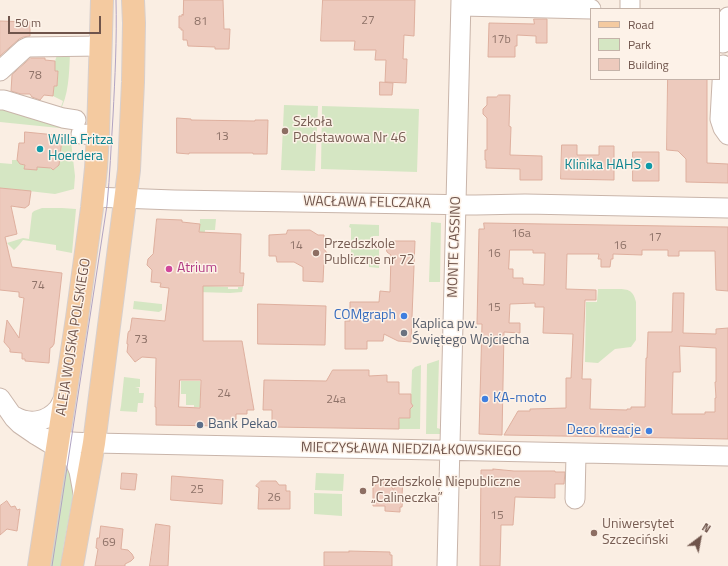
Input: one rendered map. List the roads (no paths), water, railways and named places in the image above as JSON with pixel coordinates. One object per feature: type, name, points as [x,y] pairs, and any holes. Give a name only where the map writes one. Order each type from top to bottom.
[{"type":"main road","name":"ALEJA WOJSKA POLSKIEGO","points":[[39,566],[66,395],[94,197],[85,130],[91,46],[102,0]]},
{"type":"main road","points":[[72,566],[94,443],[126,198],[132,110],[134,30],[133,0]]},
{"type":"street","points":[[461,3],[590,9]]},
{"type":"street","name":"MONTE CASSINO","points":[[447,566],[461,3]]},
{"type":"street","points":[[723,43],[724,27],[728,17]]},
{"type":"street","points":[[0,71],[28,47],[48,48],[91,46]]},
{"type":"street","points":[[723,65],[720,119],[722,128],[728,135]]},
{"type":"street","points":[[0,100],[63,118],[85,130]]},
{"type":"street","points":[[94,197],[126,198]]},
{"type":"street","name":"WACŁAWA FELCZAKA","points":[[126,198],[456,205],[525,204],[728,208]]},
{"type":"street","points":[[11,414],[24,421],[33,422],[42,420],[56,411],[66,395]]},
{"type":"street","points":[[0,398],[20,424],[36,435],[58,444],[71,456],[77,464],[81,480],[83,502]]},
{"type":"street","points":[[58,444],[94,443]]},
{"type":"street","name":"MIECZYSŁAWA NIEDZIAŁKOWSKIEGO","points":[[94,443],[728,456]]},
{"type":"street","points":[[575,499],[576,454]]},
{"type":"tram line","points":[[52,566],[107,205],[115,72],[116,0]]},
{"type":"place","name":"Szkoła Podstawowa Nr 46","points":[[285,131]]},
{"type":"place","name":"Willa Fritza Hoerdera","points":[[40,149]]},
{"type":"place","name":"Klinika HAHS","points":[[649,166]]},
{"type":"place","name":"Przedszkole Publiczne nr 72","points":[[316,253]]},
{"type":"place","name":"Atrium","points":[[169,269]]},
{"type":"place","name":"COMgraph","points":[[404,316]]},
{"type":"place","name":"Kaplica pw. Świętego Wojciecha","points":[[404,333]]},
{"type":"place","name":"KA-moto","points":[[485,399]]},
{"type":"place","name":"Bank Pekao","points":[[200,425]]},
{"type":"place","name":"Deco kreacje","points":[[649,431]]},
{"type":"place","name":"Przedszkole Niepubliczne „Calineczka”","points":[[363,491]]},
{"type":"place","name":"Uniwersytet Szczeciński","points":[[594,533]]}]
